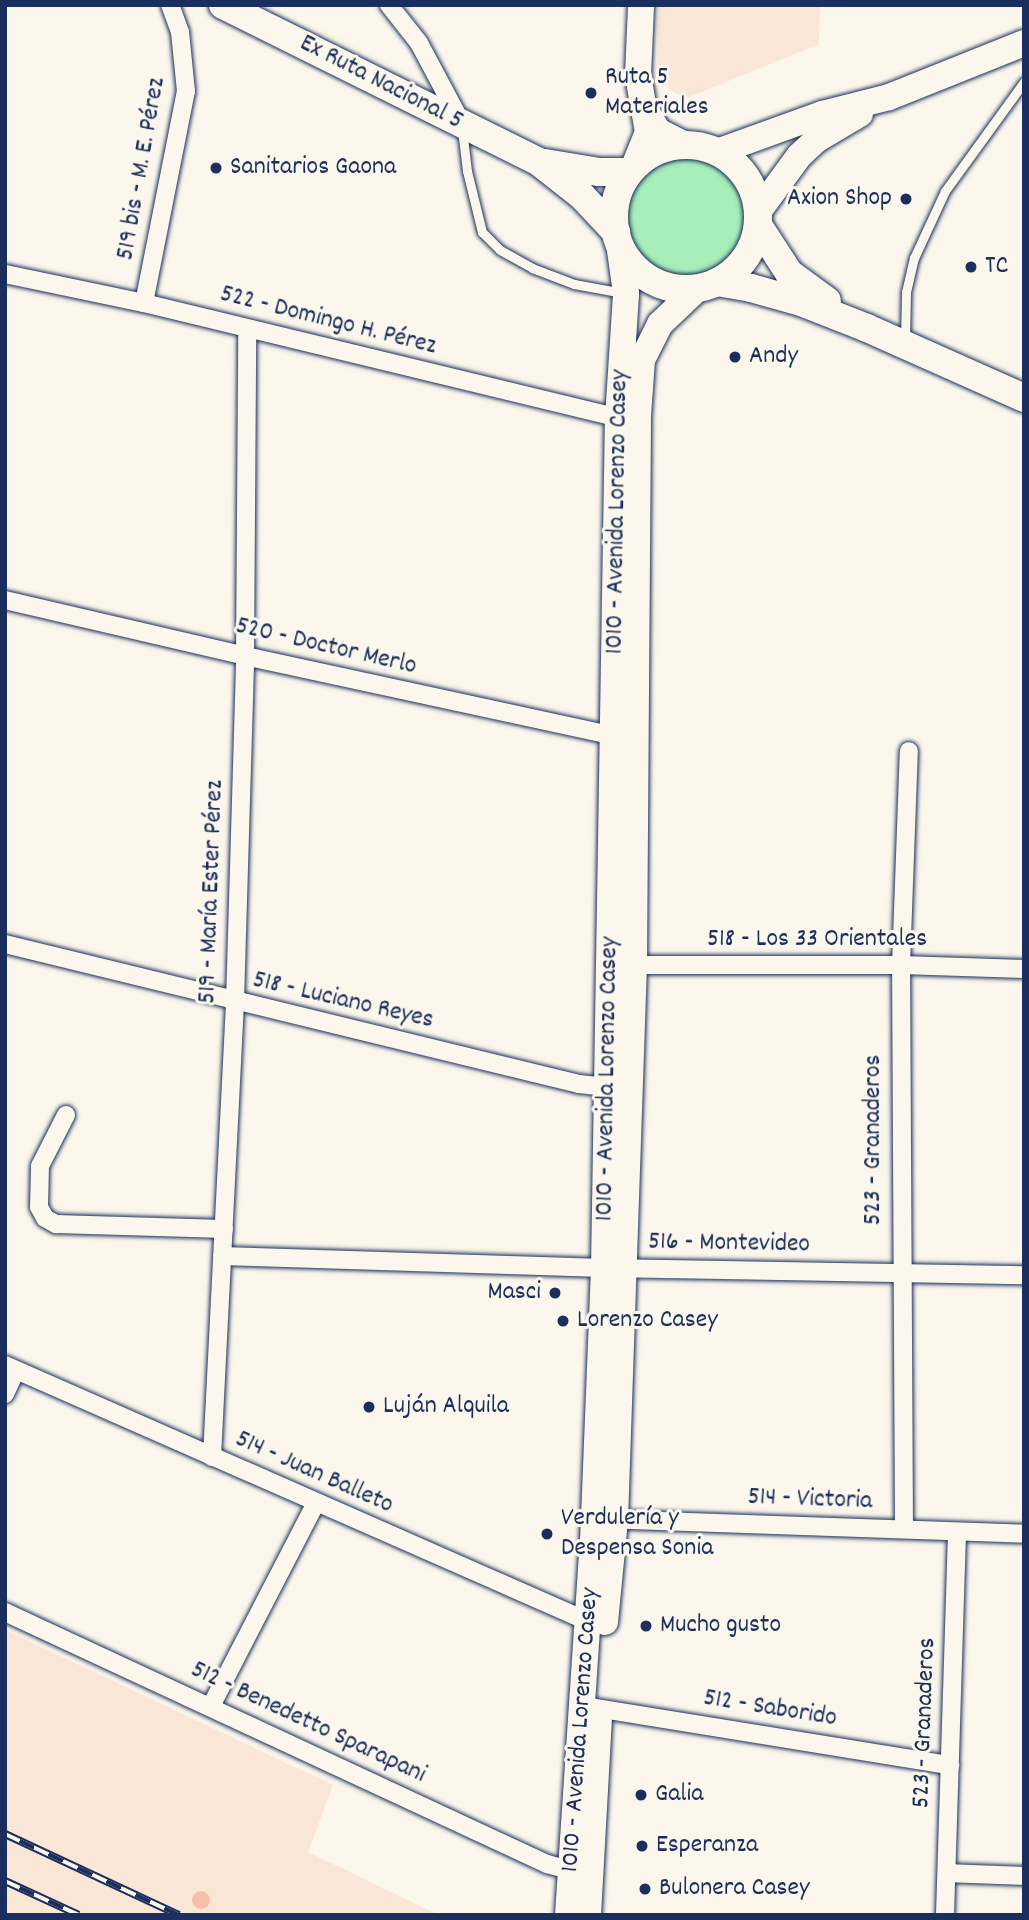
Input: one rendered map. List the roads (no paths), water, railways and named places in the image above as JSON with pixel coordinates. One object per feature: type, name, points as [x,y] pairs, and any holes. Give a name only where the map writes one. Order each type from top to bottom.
[{"type":"main road","name":"Ex Ruta Nacional 5","points":[[223,5],[539,162],[582,196],[618,238]]},
{"type":"main road","points":[[641,5],[638,75],[648,132],[616,200],[618,238],[627,258],[651,279],[666,286],[707,285],[781,295],[867,328],[1024,398]]},
{"type":"main road","points":[[717,152],[822,114],[889,97],[1024,44]]},
{"type":"main road","points":[[707,285],[746,258],[758,218],[791,165],[816,140],[889,97]]},
{"type":"main road","points":[[646,111],[658,131],[686,145],[717,152],[739,167],[752,188],[758,218],[775,255],[789,273],[867,328]]},
{"type":"main road","points":[[632,168],[653,152],[686,145]]},
{"type":"main road","name":"Ex Ruta Nacional 5","points":[[539,162],[598,173],[632,168]]},
{"type":"main road","name":"1010 - Avenida Lorenzo Casey","points":[[588,1915],[581,1873],[605,1519],[620,1088],[628,417],[626,293],[618,238]]},
{"type":"main road","name":"1010 - Avenida Lorenzo Casey","points":[[628,417],[647,345],[675,307],[707,285]]},
{"type":"main road","name":"1010 - Avenida Lorenzo Casey","points":[[568,1915],[581,1873]]},
{"type":"street","name":"519 bis - M. E. Pérez","points":[[144,303],[186,91],[180,32],[170,5]]},
{"type":"street","points":[[389,5],[419,43],[462,124]]},
{"type":"street","name":"522 - Domingo H. Pérez","points":[[5,274],[144,303],[628,417]]},
{"type":"street","name":"519 - María Ester Pérez","points":[[212,1457],[235,1002],[245,656],[247,328]]},
{"type":"street","name":"520 - Doctor Merlo","points":[[5,600],[245,656],[624,738]]},
{"type":"street","name":"523 - Granaderos","points":[[904,1529],[900,1273],[901,965],[909,751]]},
{"type":"street","name":"518 - Luciano Reyes","points":[[5,944],[579,1084],[620,1088]]},
{"type":"street","name":"518 - Los 33 Orientales","points":[[622,965],[901,965],[1024,969]]},
{"type":"street","points":[[66,1115],[40,1166],[40,1207],[45,1218],[56,1224],[224,1229]]},
{"type":"street","name":"516 - Montevideo","points":[[222,1256],[614,1268],[1024,1275]]},
{"type":"street","points":[[5,1394],[11,1368]]},
{"type":"street","name":"514 - Juan Balleto","points":[[11,1368],[317,1503],[596,1621]]},
{"type":"street","points":[[211,1706],[317,1503]]},
{"type":"street","name":"514 - Victoria","points":[[605,1519],[1024,1534]]},
{"type":"street","name":"523 - Granaderos","points":[[945,1915],[957,1533]]},
{"type":"street","name":"512 - Benedetto Sparapani","points":[[5,1612],[547,1864],[581,1873]]},
{"type":"street","name":"512 - Saborido","points":[[591,1707],[950,1765]]},
{"type":"street","points":[[947,1873],[1024,1877]]},
{"type":"lane","points":[[905,345],[906,292],[914,257],[944,191],[1024,82]]},
{"type":"lane","points":[[462,124],[467,171],[482,232],[500,250],[532,268],[574,284],[626,293]]},
{"type":"railway","points":[[5,1834],[179,1915]]},
{"type":"railway","points":[[5,1881],[79,1915]]},
{"type":"place","name":"Ruta 5 Materiales","points":[[591,93]]},
{"type":"place","name":"Sanitarios Gaona","points":[[216,168]]},
{"type":"place","name":"Axion Shop","points":[[906,199]]},
{"type":"place","name":"TC","points":[[971,267]]},
{"type":"place","name":"Andy","points":[[735,357]]},
{"type":"place","name":"Masci","points":[[555,1293]]},
{"type":"place","name":"Lorenzo Casey","points":[[563,1321]]},
{"type":"place","name":"Luján Alquila","points":[[369,1407]]},
{"type":"place","name":"Verdulería y Despensa Sonia","points":[[547,1534]]},
{"type":"place","name":"Mucho gusto","points":[[646,1626]]},
{"type":"place","name":"Galia","points":[[641,1795]]},
{"type":"place","name":"Esperanza","points":[[642,1846]]},
{"type":"place","name":"Bulonera Casey","points":[[645,1889]]}]
